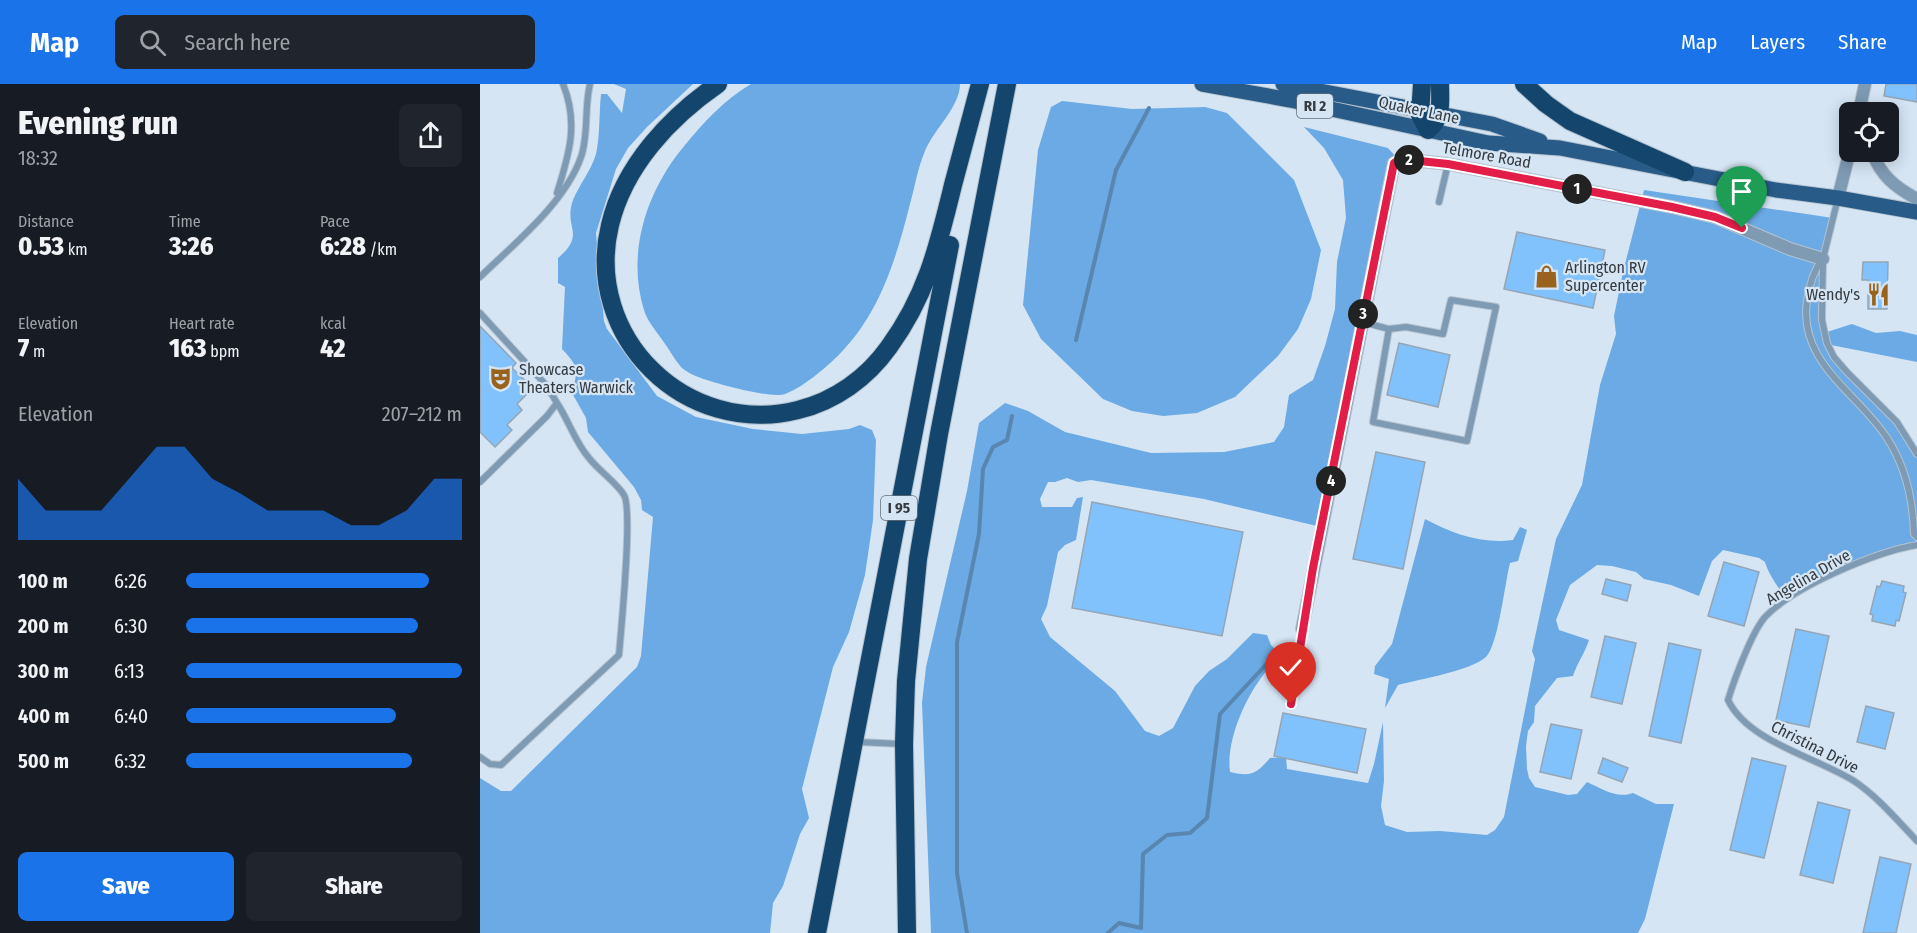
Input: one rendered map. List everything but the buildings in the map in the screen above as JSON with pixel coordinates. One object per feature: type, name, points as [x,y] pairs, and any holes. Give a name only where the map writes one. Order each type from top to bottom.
[{"type":"highway","points":[[718,84],[688,106],[663,130],[626,183],[610,225],[606,252],[607,278],[613,307],[624,334],[640,358],[661,379],[685,396],[710,407],[737,414],[763,415],[804,409],[834,397],[864,375],[898,334],[917,303],[936,255],[980,84]]},
{"type":"highway","name":"I 95","points":[[817,933],[980,84]]},
{"type":"highway","name":"I 95","points":[[907,933],[904,744],[910,629],[922,528],[1007,84]]},
{"type":"highway","points":[[1422,84],[1421,120],[1428,130],[1436,123],[1439,115],[1440,84]]},
{"type":"highway","points":[[1524,84],[1570,121],[1685,172]]},
{"type":"main road","name":"Quaker Lane","points":[[1202,84],[1488,143],[1560,148],[1776,190],[1917,212]]},
{"type":"main road","name":"Quaker Lane","points":[[1283,84],[1492,124],[1560,148]]},
{"type":"street","points":[[1862,102],[1865,84]]},
{"type":"street","points":[[1863,98],[1864,102]]},
{"type":"street","name":"Telmore Road","points":[[1302,629],[1394,163],[1401,159],[1448,164],[1715,217],[1790,249],[1822,259]]},
{"type":"street","points":[[1838,198],[1847,162]]},
{"type":"street","points":[[1877,162],[1883,175],[1896,187],[1917,199]]},
{"type":"lane","points":[[553,202],[571,148],[570,115],[563,84]]},
{"type":"lane","points":[[480,277],[526,234],[575,171],[586,135],[590,84]]},
{"type":"lane","points":[[1439,202],[1448,164]]},
{"type":"lane","points":[[1838,198],[1822,259],[1811,279],[1806,308],[1807,328],[1811,344],[1818,357],[1835,379],[1873,418],[1897,454],[1905,472],[1914,534],[1917,537]]},
{"type":"lane","points":[[1822,259],[1822,320],[1827,343],[1834,357],[1847,372],[1897,422],[1917,454]]},
{"type":"lane","points":[[1362,322],[1389,329],[1406,327],[1443,334],[1451,300],[1496,308],[1467,441],[1373,422],[1389,329]]},
{"type":"lane","points":[[480,313],[546,385],[579,445],[590,460],[624,495],[627,511],[620,656],[501,765],[490,764],[480,758]]},
{"type":"lane","points":[[480,482],[547,416],[557,403]]},
{"type":"lane","name":"Angelina Drive","points":[[1728,700],[1757,629],[1767,616],[1808,588],[1853,564],[1917,545]]},
{"type":"lane","points":[[1291,704],[1302,629]]},
{"type":"lane","name":"Christina Drive","points":[[1728,700],[1744,721],[1758,732],[1829,766],[1868,791],[1917,841]]},
{"type":"lane","points":[[853,742],[904,744]]},
{"type":"shaded area","points":[[614,84],[693,84],[647,127],[628,148],[616,169],[596,233],[604,321],[607,329],[657,396],[696,417],[753,429],[802,434],[849,429],[860,425],[872,430],[876,440],[873,520],[865,575],[849,632],[833,667],[802,789],[809,818],[800,834],[783,886],[773,903],[770,933],[480,933],[480,778],[501,791],[511,791],[637,667],[641,656],[653,517],[642,510],[641,500],[634,487],[588,432],[586,418],[572,393],[576,369],[572,360],[562,349],[565,287],[558,283],[558,258],[567,250],[573,236],[571,210],[573,200],[596,154],[601,94],[607,94],[622,113],[626,89]]},
{"type":"shaded area","points":[[751,84],[960,84],[956,101],[929,143],[923,157],[896,253],[888,276],[867,319],[836,358],[801,386],[780,395],[756,393],[727,386],[685,371],[647,318],[639,288],[637,266],[643,223],[660,182],[685,145],[707,120],[723,104]]},
{"type":"shaded area","points":[[1062,101],[1132,109],[1205,107],[1227,113],[1294,180],[1321,250],[1311,299],[1298,329],[1278,356],[1235,397],[1197,413],[1163,416],[1132,411],[1103,399],[1041,339],[1023,305],[1038,150],[1051,107]]},
{"type":"shaded area","points":[[1304,127],[1388,148],[1396,157],[1321,527],[1204,499],[1091,480],[1078,482],[1067,478],[1048,482],[1040,499],[1042,507],[1072,507],[1077,498],[1083,497],[1076,540],[1065,545],[1058,552],[1047,606],[1041,619],[1050,637],[1115,691],[1145,731],[1159,736],[1173,728],[1195,686],[1209,671],[1227,659],[1253,633],[1267,635],[1271,645],[1281,655],[1251,693],[1243,709],[1232,742],[1230,772],[1253,773],[1270,758],[1286,757],[1287,769],[1368,783],[1383,722],[1384,781],[1381,806],[1385,825],[1407,832],[1440,831],[1487,835],[1495,830],[1504,817],[1535,659],[1532,651],[1556,539],[1582,485],[1600,385],[1616,334],[1614,316],[1623,272],[1644,190],[1833,218],[1822,289],[1827,332],[1852,324],[1876,333],[1900,331],[1917,335],[1917,362],[1831,345],[1837,358],[1903,427],[1917,451],[1917,546],[1882,554],[1786,599],[1765,562],[1759,558],[1723,550],[1712,561],[1699,596],[1671,585],[1644,579],[1636,572],[1612,566],[1597,565],[1570,585],[1556,620],[1559,630],[1589,640],[1573,676],[1557,678],[1535,706],[1534,722],[1528,731],[1526,746],[1527,769],[1529,778],[1535,787],[1568,795],[1577,794],[1587,782],[1615,794],[1633,793],[1656,804],[1674,804],[1645,919],[1638,933],[931,933],[922,703],[926,667],[967,491],[979,423],[1005,403],[1028,411],[1065,432],[1151,453],[1224,452],[1274,442],[1284,427],[1289,395],[1313,380],[1325,346],[1335,309],[1337,262],[1346,218],[1343,180],[1324,148]]},
{"type":"shaded area","points":[[1425,519],[1468,537],[1490,541],[1513,540],[1520,527],[1527,530],[1518,561],[1510,563],[1498,627],[1486,657],[1457,670],[1398,685],[1385,708],[1389,679],[1374,674],[1375,666],[1392,644]]},
{"type":"waterway","points":[[1076,340],[1116,170],[1149,108]]},
{"type":"waterway","points":[[967,933],[957,873],[957,642],[979,534],[983,469],[993,447],[1007,440],[1012,416]]},
{"type":"waterway","points":[[1108,933],[1119,923],[1141,928],[1143,854],[1167,835],[1190,833],[1207,818],[1220,714],[1274,656]]},
{"type":"place","name":"Arlington RV Supercenter","points":[[1547,276]]},
{"type":"place","name":"Wendy's","points":[[1878,294]]},
{"type":"place","name":"Showcase Theaters Warwick","points":[[501,378]]},
{"type":"route","points":[[1291,704],[1313,568],[1394,163],[1401,159],[1448,164],[1672,207],[1715,217],[1742,228]]}]
